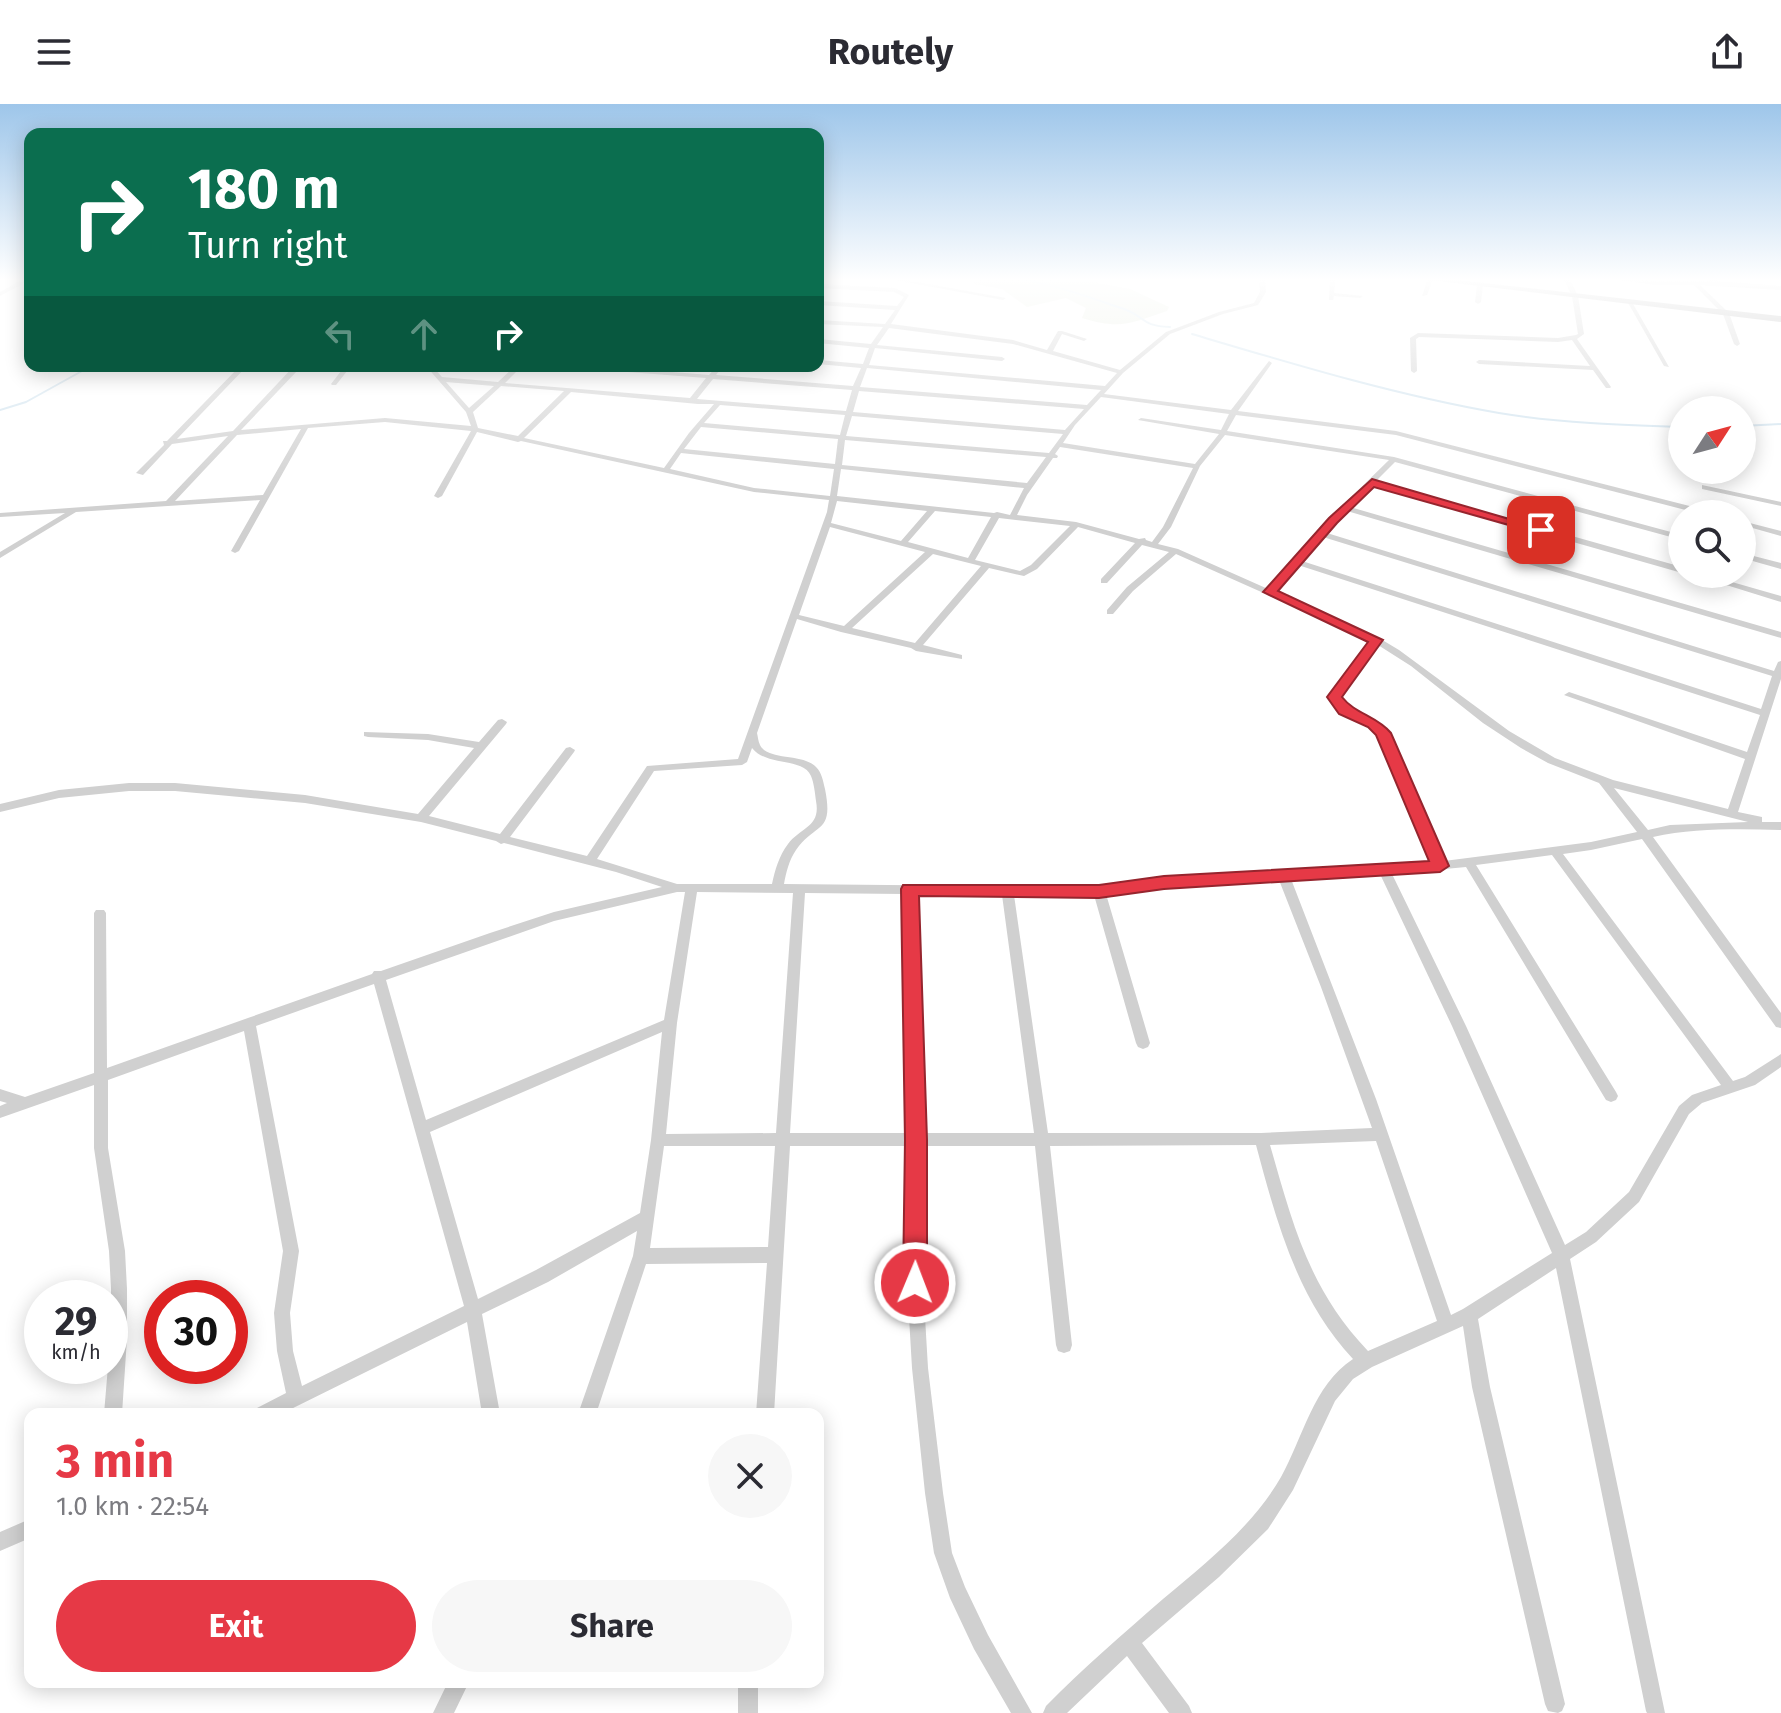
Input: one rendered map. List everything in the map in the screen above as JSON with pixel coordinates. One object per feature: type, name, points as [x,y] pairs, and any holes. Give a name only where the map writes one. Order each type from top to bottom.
[{"type":"street","points":[[590,861],[651,768],[742,762],[827,524],[835,498],[842,439],[870,353]]},
{"type":"street","points":[[943,353],[1002,359]]},
{"type":"street","points":[[993,377],[1006,353]]},
{"type":"street","points":[[1053,353],[1121,372]]},
{"type":"street","points":[[1013,516],[1068,432],[1098,395],[1144,353]]},
{"type":"street","points":[[1413,353],[1414,371]]},
{"type":"street","points":[[1584,353],[1608,387]]},
{"type":"street","points":[[1659,353],[1667,366]]},
{"type":"street","points":[[1479,362],[1595,368]]},
{"type":"street","points":[[824,363],[1106,388]]},
{"type":"street","points":[[1155,543],[1167,527],[1197,466],[1223,433],[1235,410],[1269,363]]},
{"type":"street","points":[[140,473],[238,372]]},
{"type":"street","points":[[168,504],[292,372]]},
{"type":"street","points":[[334,384],[343,372]]},
{"type":"street","points":[[434,372],[469,412],[475,429],[438,496]]},
{"type":"street","points":[[469,412],[511,372]]},
{"type":"street","points":[[665,372],[1089,407]]},
{"type":"street","points":[[693,399],[713,372]]},
{"type":"street","points":[[439,379],[1068,432]]},
{"type":"street","points":[[518,440],[570,389]]},
{"type":"street","points":[[1098,395],[1235,410],[1396,433],[1668,503]]},
{"type":"street","points":[[693,399],[709,414]]},
{"type":"street","points":[[665,472],[678,451],[720,401]]},
{"type":"street","points":[[166,443],[236,433],[385,420],[475,429],[754,490],[1076,524],[1155,543],[1376,640],[1404,657],[1524,746],[1601,778],[1781,826]]},
{"type":"street","points":[[1141,420],[1394,459],[1668,534]]},
{"type":"street","points":[[699,425],[1054,456]]},
{"type":"street","points":[[235,551],[306,426]]},
{"type":"street","points":[[1060,445],[1197,466]]},
{"type":"street","points":[[678,451],[1030,486]]},
{"type":"street","points":[[1270,592],[1345,508],[1394,459]]},
{"type":"street","points":[[1372,482],[1668,566]]},
{"type":"street","points":[[1705,487],[1781,504]]},
{"type":"street","points":[[1,516],[266,497]]},
{"type":"street","points":[[903,543],[934,508]]},
{"type":"street","points":[[1345,508],[1781,635]]},
{"type":"street","points":[[0,556],[75,510]]},
{"type":"street","points":[[970,561],[997,514]]},
{"type":"street","points":[[827,524],[1025,573],[1052,551],[1076,524]]},
{"type":"street","points":[[1756,527],[1781,534]]},
{"type":"street","points":[[1321,534],[1779,669],[1732,814]]},
{"type":"street","points":[[1104,581],[1142,540]]},
{"type":"street","points":[[844,630],[931,551]]},
{"type":"street","points":[[1110,612],[1130,589],[1175,551]]},
{"type":"street","points":[[1756,559],[1781,566]]},
{"type":"street","points":[[1297,562],[1765,713]]},
{"type":"street","points":[[916,648],[987,565]]},
{"type":"street","points":[[1743,588],[1781,599]]},
{"type":"street","points":[[794,616],[959,657]]},
{"type":"street","points":[[1376,640],[1351,679],[1335,697],[1345,711],[1374,724],[1383,733],[1440,866]]},
{"type":"street","points":[[1569,695],[1751,757]]},
{"type":"street","points":[[421,818],[502,722]]},
{"type":"street","points":[[753,731],[753,743],[758,751],[807,765],[815,772],[824,813],[821,822],[794,844],[786,857],[777,890]]},
{"type":"street","points":[[368,734],[428,737],[481,746]]},
{"type":"street","points":[[501,840],[570,750]]},
{"type":"street","points":[[1601,778],[1781,1023]]},
{"type":"street","points":[[0,808],[90,790],[175,787],[316,800],[421,818],[590,861],[684,889]]},
{"type":"street","points":[[0,1112],[378,975],[554,917],[684,889],[1099,891],[1164,882],[1440,866],[1555,851],[1644,833],[1731,825],[1781,826]]},
{"type":"street","points":[[1555,851],[1730,1087]]},
{"type":"street","points":[[1468,861],[1611,1096]]},
{"type":"street","points":[[1384,870],[1459,1026],[1562,1257],[1656,1711]]},
{"type":"street","points":[[1283,875],[1314,949],[1409,1210],[1446,1325]]},
{"type":"street","points":[[589,1408],[641,1256],[658,1140],[684,889]]},
{"type":"street","points":[[910,889],[916,1140],[915,1283],[920,1368],[943,1553],[981,1642],[1022,1713]]},
{"type":"street","points":[[1007,889],[1042,1140],[1064,1345]]},
{"type":"street","points":[[765,1408],[799,890]]},
{"type":"street","points":[[1099,891],[1143,1043]]},
{"type":"street","points":[[100,913],[101,1148],[117,1251],[119,1289],[113,1408]]},
{"type":"street","points":[[378,975],[473,1311],[490,1408]]},
{"type":"street","points":[[249,1023],[291,1251],[282,1313],[285,1351],[296,1398]]},
{"type":"street","points":[[421,1129],[670,1023]]},
{"type":"street","points":[[1053,1713],[1261,1522],[1287,1484],[1329,1395],[1347,1373],[1366,1361],[1469,1315],[1606,1226],[1634,1197],[1684,1110],[1697,1099],[1750,1081],[1781,1060]]},
{"type":"street","points":[[0,1095],[25,1103]]},
{"type":"street","points":[[658,1140],[1261,1139],[1381,1134]]},
{"type":"street","points":[[1261,1139],[1288,1234],[1306,1281],[1326,1315],[1366,1361]]},
{"type":"street","points":[[275,1408],[473,1311],[647,1217]]},
{"type":"street","points":[[641,1256],[775,1255]]},
{"type":"street","points":[[1469,1315],[1481,1387],[1555,1704]]},
{"type":"street","points":[[0,1542],[24,1531]]},
{"type":"street","points":[[1129,1642],[1182,1713]]},
{"type":"street","points":[[443,1713],[456,1688]]},
{"type":"street","points":[[748,1688],[748,1713]]},
{"type":"waterway","points":[[1258,353],[1344,378],[1499,413],[1668,426]]},
{"type":"waterway","points":[[0,410],[26,402],[80,372]]},
{"type":"waterway","points":[[1756,425],[1781,424]]},
{"type":"route","points":[[915,1283],[916,1140],[910,889],[1099,891],[1164,882],[1440,866],[1383,733],[1374,724],[1345,711],[1335,697],[1351,679],[1376,640],[1270,592],[1372,482],[1541,530]]}]
